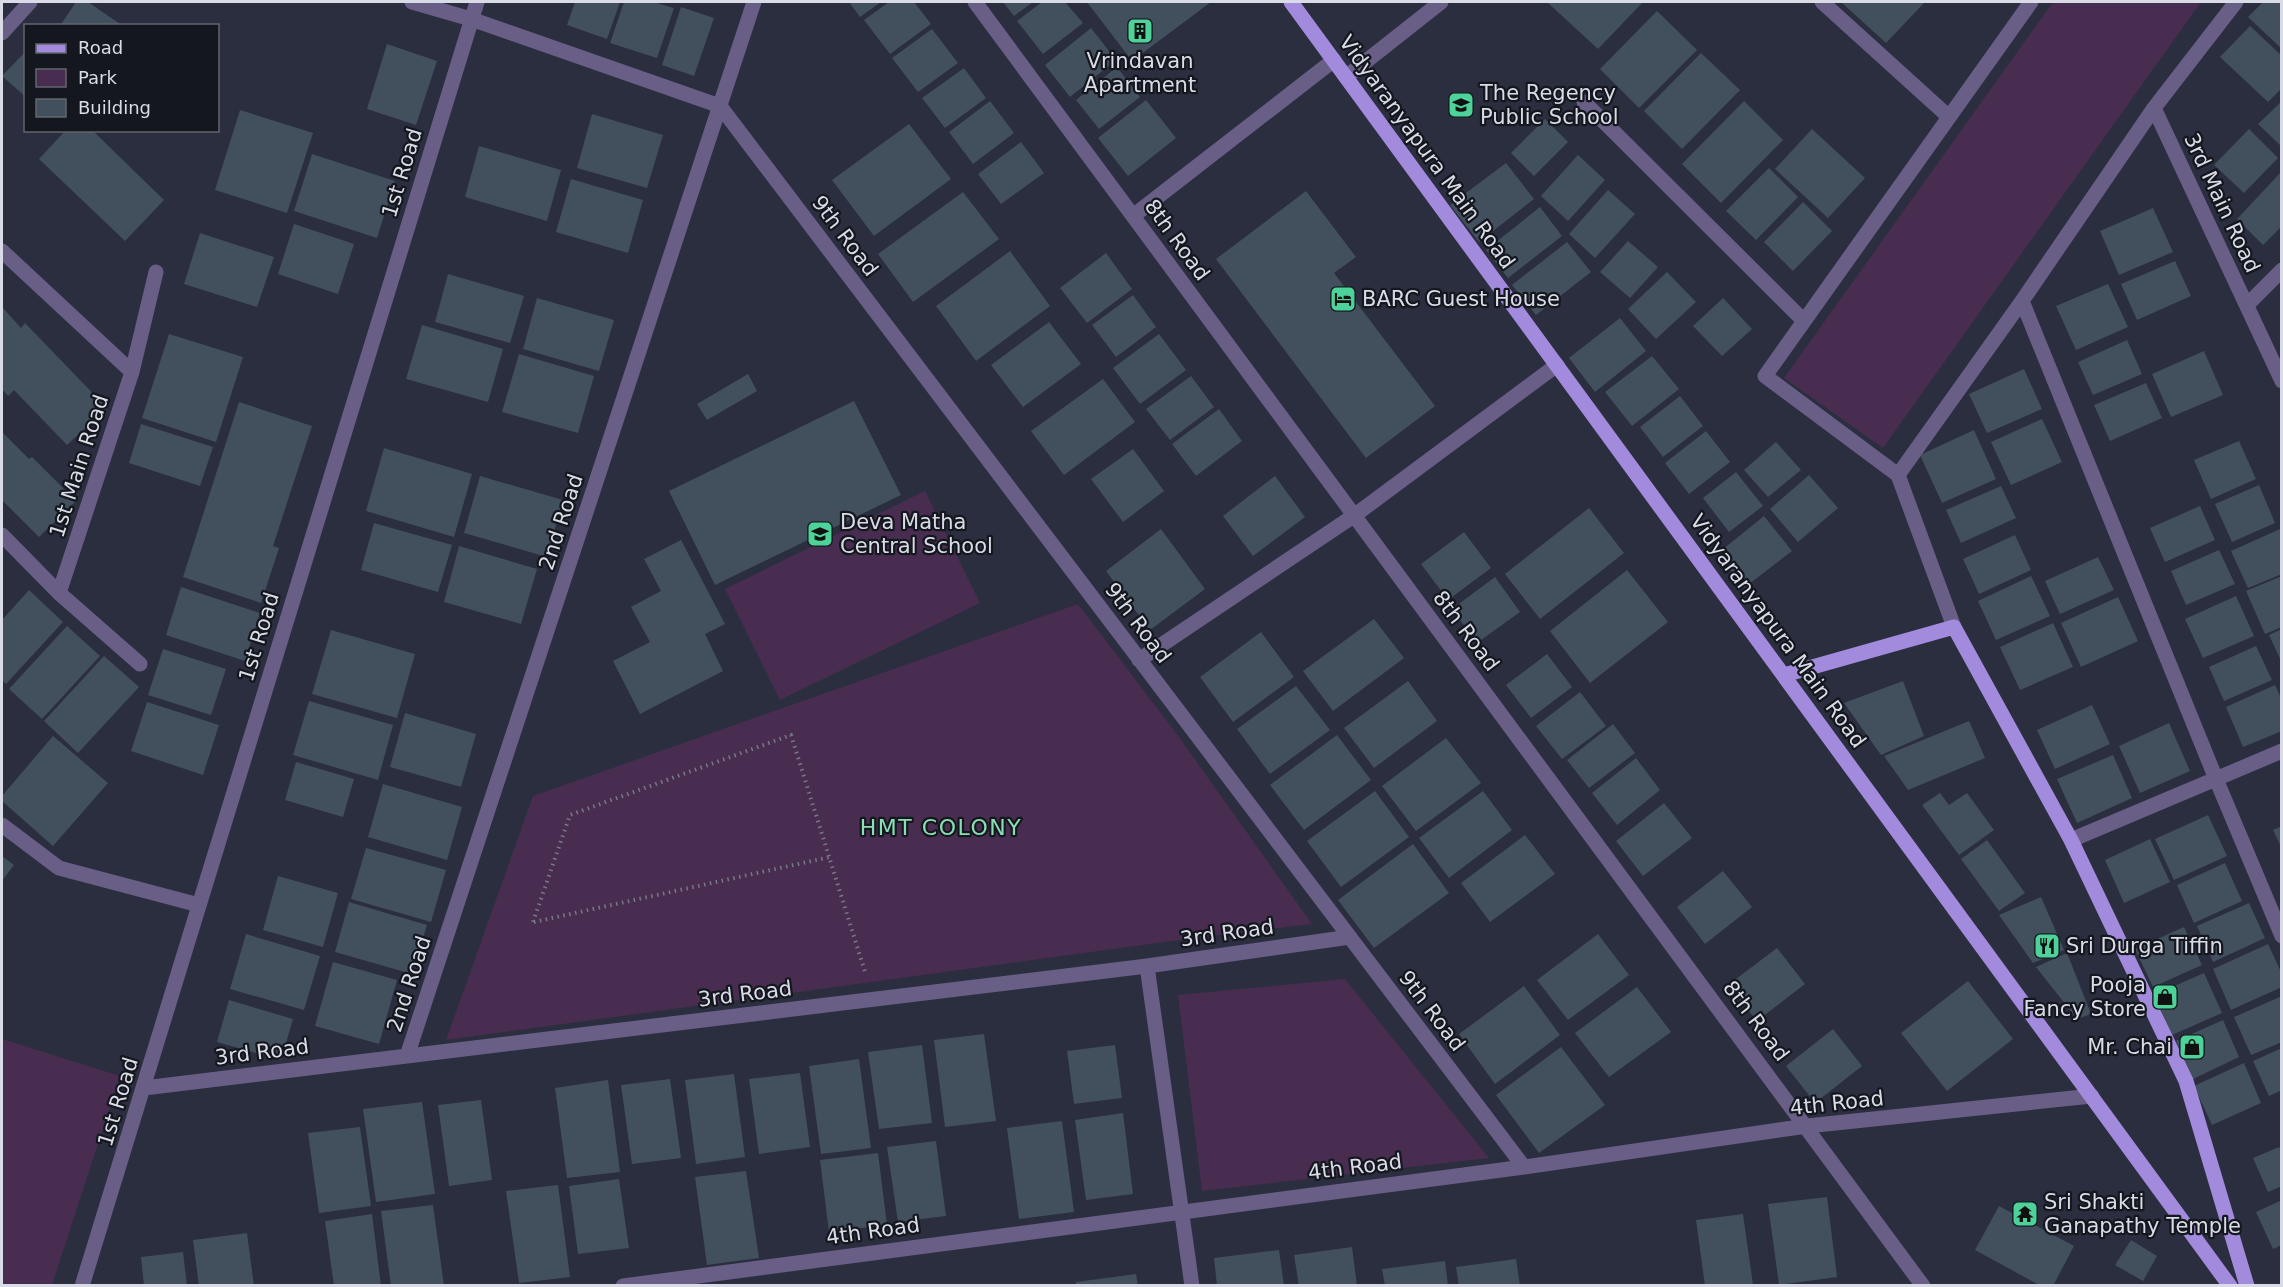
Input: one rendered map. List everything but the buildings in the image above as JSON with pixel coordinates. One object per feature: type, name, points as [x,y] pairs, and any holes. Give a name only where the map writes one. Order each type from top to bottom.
[{"type":"main road","name":"Vidyaranyapura Main Road","points":[[1291,2],[2230,1286]]},
{"type":"main road","points":[[1784,675],[1954,627],[2071,840],[2186,1081],[2247,1286]]},
{"type":"street","points":[[2,33],[30,2]]},
{"type":"street","points":[[412,2],[471,19],[720,105]]},
{"type":"street","name":"1st Road","points":[[82,1286],[477,2]]},
{"type":"street","name":"2nd Road","points":[[407,1056],[754,2]]},
{"type":"street","name":"8th Road","points":[[975,2],[1923,1286]]},
{"type":"street","points":[[1346,77],[1441,2]]},
{"type":"street","points":[[1822,2],[1949,117]]},
{"type":"street","points":[[1954,627],[1898,475],[1765,376],[2031,2]]},
{"type":"street","points":[[1898,475],[2154,108],[2236,2]]},
{"type":"street","points":[[1133,216],[1334,60]]},
{"type":"street","points":[[1584,102],[1804,321]]},
{"type":"street","name":"9th Road","points":[[720,105],[1524,1167]]},
{"type":"street","name":"3rd Main Road","points":[[2154,108],[2282,381]]},
{"type":"street","points":[[2,251],[132,372]]},
{"type":"street","points":[[2247,305],[2282,270]]},
{"type":"street","name":"1st Main Road","points":[[59,593],[132,372],[156,272]]},
{"type":"street","points":[[2022,300],[2282,936]]},
{"type":"street","points":[[1139,660],[1355,515],[1557,365]]},
{"type":"street","points":[[2,535],[59,593],[140,664]]},
{"type":"street","points":[[2071,840],[2282,751]]},
{"type":"street","points":[[2,825],[59,868],[199,905]]},
{"type":"street","name":"3rd Road","points":[[144,1088],[1147,966],[1350,937]]},
{"type":"street","points":[[1147,966],[1192,1286]]},
{"type":"street","name":"4th Road","points":[[623,1286],[1524,1167],[1807,1126],[2092,1096]]},
{"type":"path","points":[[830,857],[533,922],[570,815],[791,735],[830,857],[873,999]]},
{"type":"green space","points":[[2053,2],[2201,2],[1883,448],[1784,378]]},
{"type":"green space","points":[[925,491],[980,603],[780,700],[725,589]]},
{"type":"green space","points":[[1078,604],[1179,737],[1312,924],[1201,937],[446,1040],[533,796]]},
{"type":"green space","points":[[1345,979],[1489,1158],[1202,1191],[1178,995]]},
{"type":"green space","points":[[2,1039],[120,1076],[52,1285],[2,1285]]},
{"type":"place","name":"Vrindavan Apartment","points":[[1140,31]]},
{"type":"place","name":"The Regency Public School","points":[[1461,105]]},
{"type":"place","name":"BARC Guest House","points":[[1343,299]]},
{"type":"place","name":"Deva Matha Central School","points":[[820,534]]},
{"type":"place","name":"Sri Durga Tiffin","points":[[2047,946]]},
{"type":"place","name":"Pooja Fancy Store","points":[[2165,997]]},
{"type":"place","name":"Mr. Chai","points":[[2192,1047]]},
{"type":"place","name":"Sri Shakti Ganapathy Temple","points":[[2025,1214]]},
{"type":"district","name":"HMT COLONY","points":[[941,827]]}]
